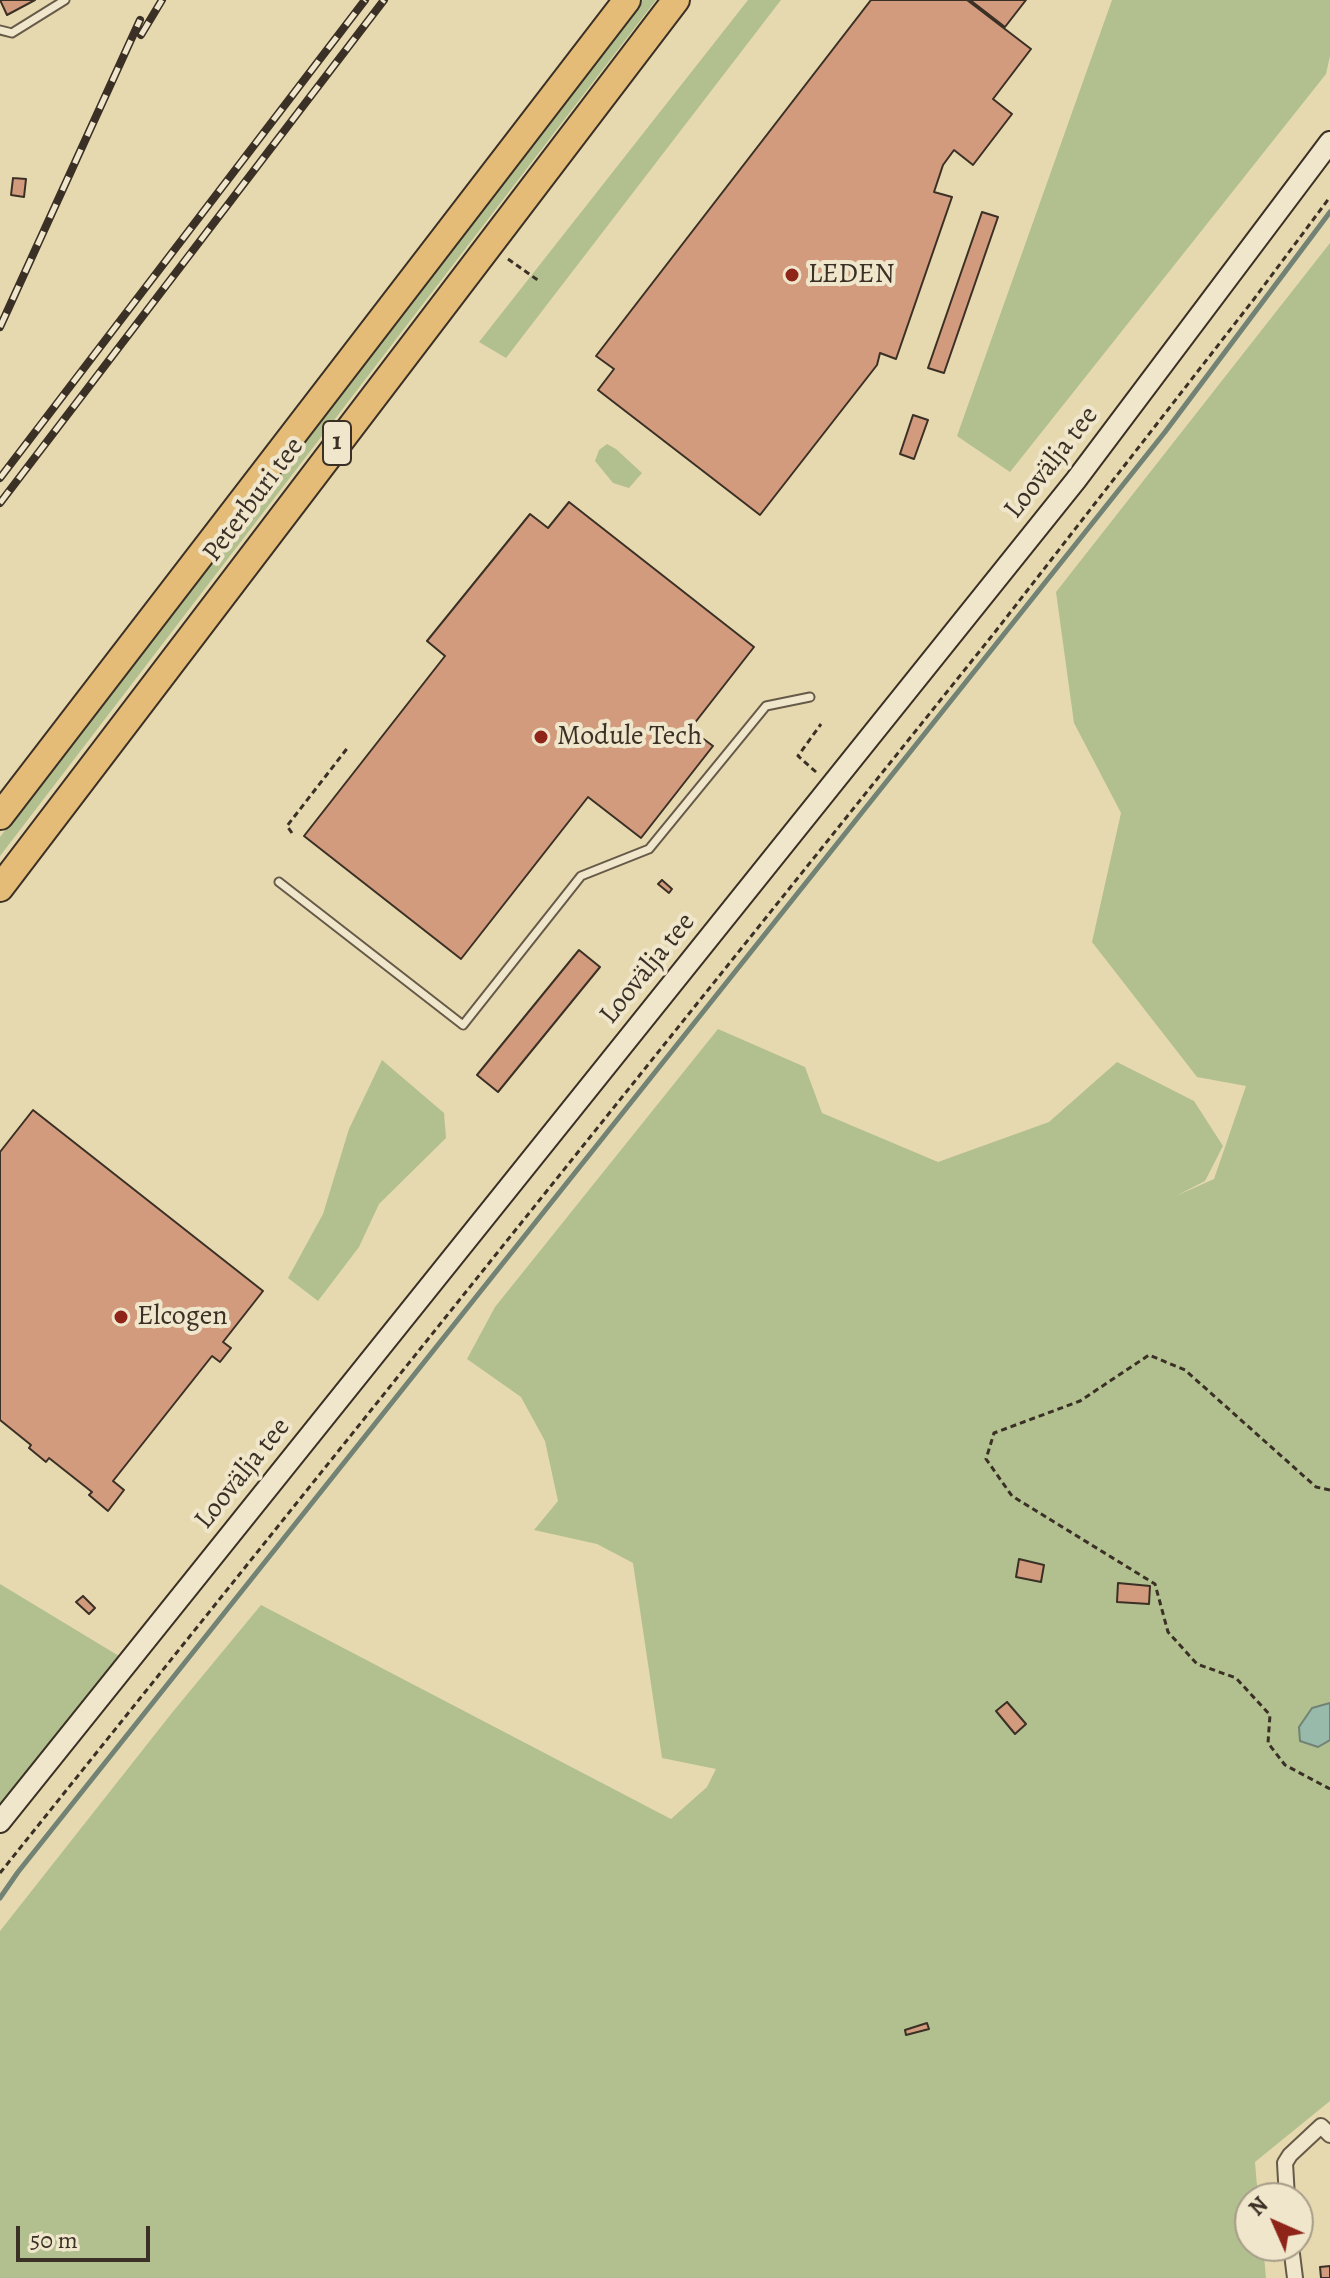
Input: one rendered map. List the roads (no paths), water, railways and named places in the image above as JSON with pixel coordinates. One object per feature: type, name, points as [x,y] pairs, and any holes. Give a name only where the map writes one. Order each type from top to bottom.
[{"type":"highway","name":"Peterburi tee","points":[[0,816],[627,0]]},
{"type":"highway","name":"Peterburi tee","points":[[0,888],[676,0]]},
{"type":"street","name":"Loovälja tee","points":[[0,1822],[836,788],[1076,480],[1330,142]]},
{"type":"street","points":[[1286,2182],[1285,2163],[1290,2155],[1326,2131]]},
{"type":"lane","points":[[0,30],[12,33],[65,0]]},
{"type":"lane","points":[[279,882],[463,1025],[581,876],[649,849],[766,706],[810,697]]},
{"type":"waterway","points":[[0,1898],[1165,432],[1330,212]]},
{"type":"railway","points":[[141,35],[162,0]]},
{"type":"railway","points":[[0,478],[365,0]]},
{"type":"railway","points":[[0,503],[384,0]]},
{"type":"railway","points":[[0,327],[140,20]]},
{"type":"place","name":"LEDEN","points":[[792,275]]},
{"type":"place","name":"Module Tech","points":[[541,737]]},
{"type":"place","name":"Elcogen","points":[[121,1317]]}]
